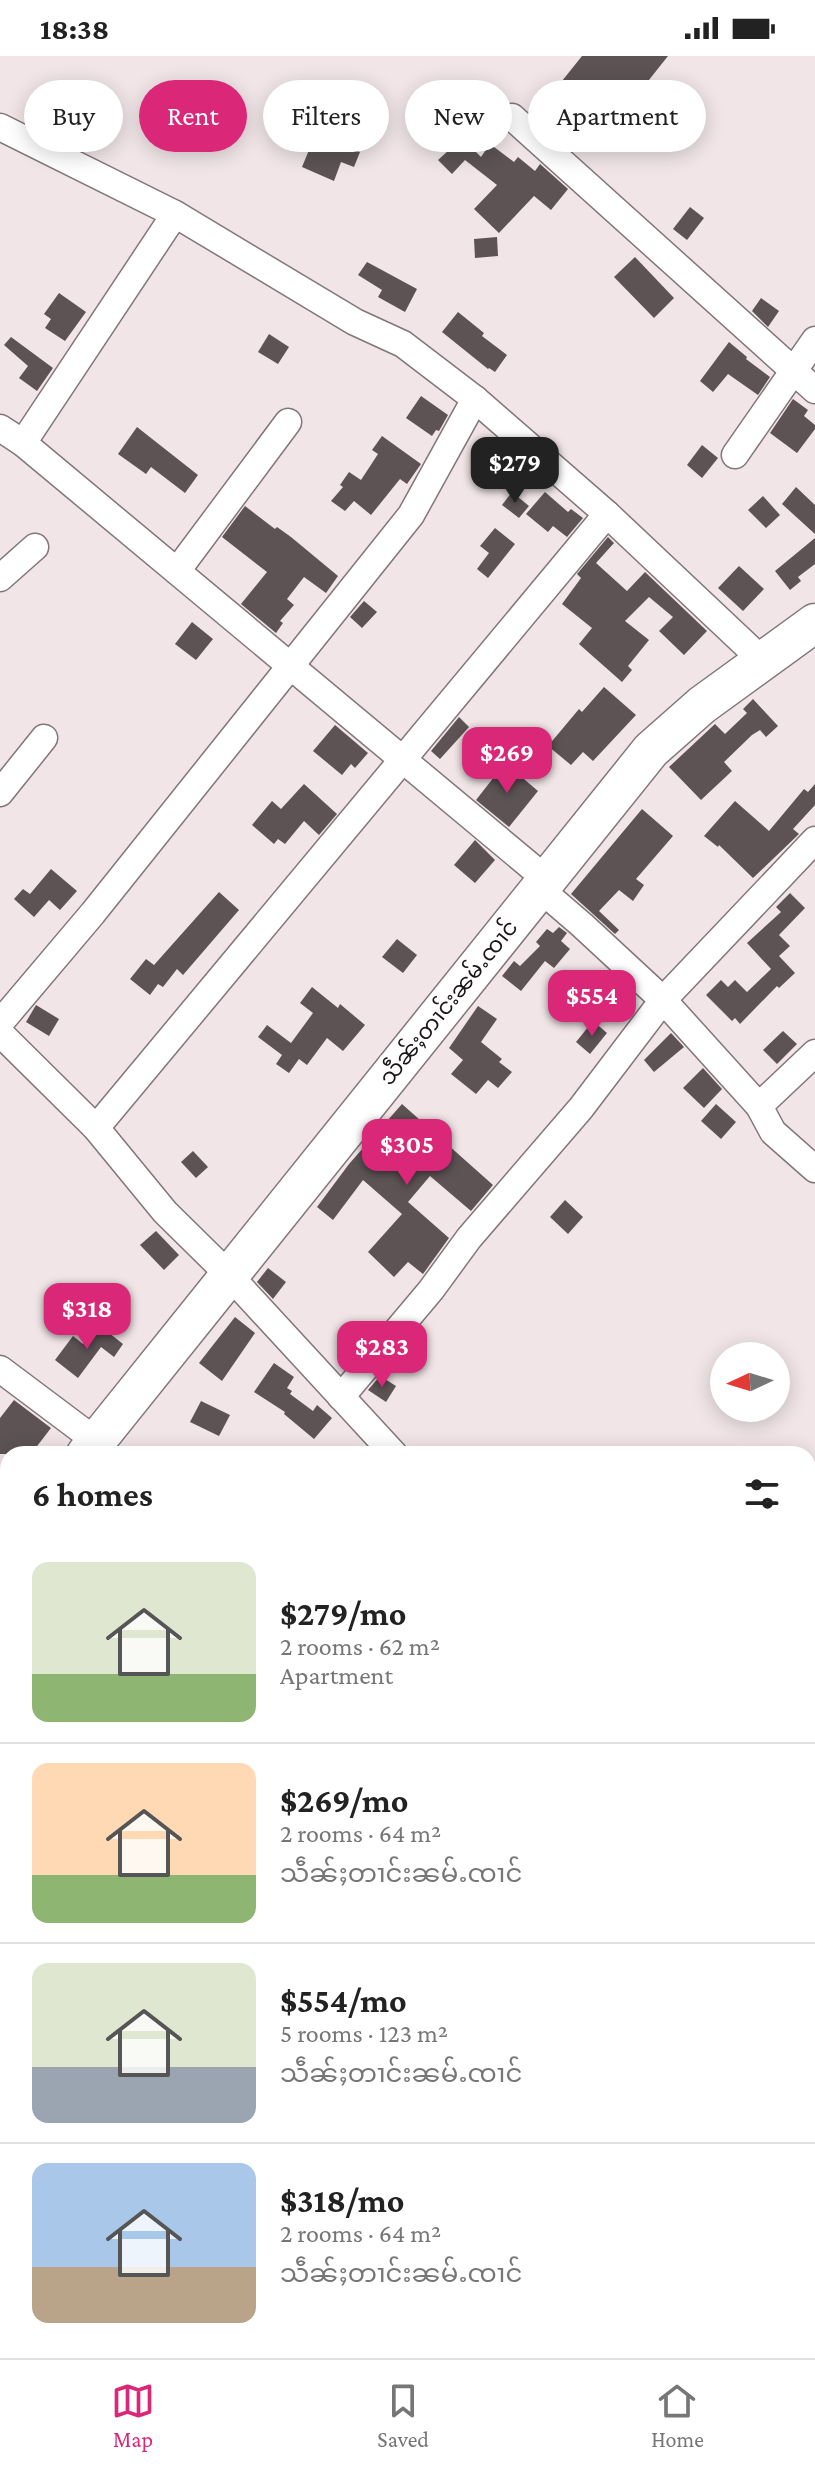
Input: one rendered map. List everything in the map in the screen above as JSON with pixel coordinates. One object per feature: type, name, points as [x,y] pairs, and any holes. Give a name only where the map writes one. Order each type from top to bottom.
[{"type":"highway","name":"သဵၼ်ႈတၢင်းၼမ်ႉၸၢင်","points":[[93,1446],[651,750],[702,705],[815,623]]},
{"type":"street","points":[[512,117],[815,390]]},
{"type":"street","points":[[0,127],[175,214],[355,322],[403,344],[475,399],[607,514],[763,661]]},
{"type":"street","points":[[23,443],[175,214]]},
{"type":"street","points":[[735,455],[815,340]]},
{"type":"street","points":[[0,1023],[93,913],[411,515],[475,399]]},
{"type":"street","points":[[177,571],[288,422]]},
{"type":"street","points":[[0,428],[23,443],[292,665],[542,884],[663,1000],[759,1106],[773,1132],[815,1169]]},
{"type":"street","points":[[96,1128],[607,514]]},
{"type":"street","points":[[0,578],[35,547]]},
{"type":"street","points":[[0,793],[44,738]]},
{"type":"street","points":[[341,1397],[431,1290],[469,1238],[581,1108],[663,1000],[815,840]]},
{"type":"street","points":[[0,1033],[96,1128],[165,1212],[229,1275],[387,1446]]},
{"type":"street","points":[[759,1106],[815,1053]]},
{"type":"street","points":[[0,1369],[89,1446]]},
{"type":"building","points":[[582,56],[668,56],[649,80],[563,80]]},
{"type":"building","points":[[308,152],[360,152],[354,167],[341,162],[334,181],[302,167]]},
{"type":"building","points":[[447,152],[476,152],[481,157],[484,152],[501,152],[514,162],[518,157],[535,171],[540,164],[568,189],[551,210],[534,196],[499,233],[474,209],[497,185],[465,160],[452,174],[438,160]]},
{"type":"building","points":[[690,207],[704,218],[687,240],[673,229]]},
{"type":"building","points":[[497,237],[498,256],[475,258],[474,239]]},
{"type":"building","points":[[635,257],[674,298],[654,318],[614,277]]},
{"type":"building","points":[[367,262],[417,289],[405,312],[378,297],[382,290],[358,275]]},
{"type":"building","points":[[59,293],[86,312],[65,341],[45,328],[51,319],[44,314]]},
{"type":"building","points":[[761,298],[779,311],[768,327],[752,311]]},
{"type":"building","points":[[458,312],[507,355],[495,372],[442,332]]},
{"type":"building","points":[[269,334],[289,347],[278,364],[258,352]]},
{"type":"building","points":[[11,337],[53,368],[37,391],[19,378],[28,366],[4,345]]},
{"type":"building","points":[[729,342],[770,377],[758,395],[728,374],[713,392],[700,381]]},
{"type":"building","points":[[421,396],[448,415],[439,431],[436,430],[432,436],[406,418]]},
{"type":"building","points":[[793,399],[808,410],[804,416],[815,425],[797,453],[770,433]]},
{"type":"building","points":[[137,427],[198,475],[185,493],[151,467],[146,474],[118,454]]},
{"type":"building","points":[[382,436],[421,464],[407,484],[400,479],[371,515],[354,501],[345,511],[331,501],[343,487],[340,485],[349,472],[361,480],[378,454],[372,450]]},
{"type":"building","points":[[702,445],[718,458],[702,478],[687,465]]},
{"type":"building","points":[[796,487],[815,505],[815,534],[782,504]]},
{"type":"building","points":[[512,492],[529,506],[519,518],[502,505]]},
{"type":"building","points":[[545,492],[568,512],[571,509],[583,518],[567,537],[553,526],[548,532],[526,514]]},
{"type":"building","points":[[763,496],[780,515],[766,528],[748,510]]},
{"type":"building","points":[[245,506],[291,537],[338,576],[326,593],[304,577],[287,599],[294,605],[280,621],[283,623],[276,633],[241,604],[267,572],[222,537]]},
{"type":"building","points":[[495,528],[515,544],[488,578],[477,569],[489,553],[480,546]]},
{"type":"building","points":[[608,537],[614,543],[596,563],[627,591],[645,572],[707,631],[684,655],[659,631],[673,617],[649,597],[625,621],[649,640],[628,666],[632,670],[622,682],[579,644],[592,628],[562,604],[581,578],[577,574]]},
{"type":"building","points":[[815,538],[815,564],[798,577],[801,581],[790,590],[775,571]]},
{"type":"building","points":[[739,566],[764,589],[743,611],[718,588]]},
{"type":"building","points":[[364,601],[377,612],[362,628],[350,617]]},
{"type":"building","points":[[192,622],[213,639],[196,660],[175,644]]},
{"type":"building","points":[[604,687],[636,715],[593,761],[583,752],[571,765],[548,746],[579,709],[582,712]]},
{"type":"building","points":[[753,699],[778,726],[766,737],[760,730],[752,735],[724,762],[732,771],[701,800],[669,767],[715,724],[725,734],[747,713],[743,709]]},
{"type":"building","points":[[459,717],[469,727],[440,759],[431,751]]},
{"type":"building","points":[[335,725],[368,753],[355,768],[351,764],[342,775],[313,751]]},
{"type":"building","points":[[505,763],[538,791],[509,827],[476,800]]},
{"type":"building","points":[[304,784],[337,814],[319,835],[304,821],[285,844],[278,839],[274,844],[252,825],[272,801],[281,809]]},
{"type":"building","points":[[815,784],[815,805],[793,829],[799,834],[753,878],[719,845],[704,836],[735,801],[769,831],[804,789],[808,792]]},
{"type":"building","points":[[642,809],[673,836],[636,879],[644,885],[633,901],[619,890],[599,911],[619,930],[615,934],[571,894]]},
{"type":"building","points":[[475,840],[495,860],[475,883],[454,865]]},
{"type":"building","points":[[51,869],[77,891],[60,910],[49,900],[34,917],[14,899],[23,889],[30,894]]},
{"type":"building","points":[[219,892],[239,910],[183,975],[177,969],[163,987],[158,984],[150,995],[130,979],[146,959],[154,965]]},
{"type":"building","points":[[790,893],[805,908],[779,935],[790,946],[779,956],[795,973],[779,988],[777,986],[740,1024],[735,1018],[732,1021],[706,995],[721,980],[728,987],[735,980],[747,992],[771,969],[747,943],[781,912],[776,907]]},
{"type":"building","points":[[559,927],[567,933],[561,941],[570,949],[554,968],[545,961],[521,991],[502,976],[514,961],[520,966],[540,946],[536,942],[547,929],[553,933]]},
{"type":"building","points":[[397,939],[417,955],[403,973],[382,957]]},
{"type":"building","points":[[312,987],[338,1008],[340,1004],[365,1025],[343,1051],[327,1038],[307,1065],[299,1059],[289,1073],[276,1064],[282,1055],[258,1037],[267,1025],[291,1043],[313,1013],[300,1003]]},
{"type":"building","points":[[36,1005],[59,1019],[49,1036],[26,1022]]},
{"type":"building","points":[[478,1006],[497,1019],[481,1042],[512,1072],[498,1088],[488,1080],[476,1094],[451,1074],[463,1060],[449,1048]]},
{"type":"building","points":[[593,1021],[607,1033],[590,1054],[576,1042]]},
{"type":"building","points":[[783,1031],[797,1044],[777,1064],[763,1050]]},
{"type":"building","points":[[671,1033],[684,1047],[654,1072],[644,1060]]},
{"type":"building","points":[[703,1068],[722,1089],[704,1108],[683,1088]]},
{"type":"building","points":[[402,1104],[493,1185],[471,1211],[430,1176],[408,1202],[449,1238],[423,1274],[408,1262],[394,1277],[368,1252],[402,1214],[363,1180],[333,1220],[317,1207],[349,1164]]},
{"type":"building","points":[[716,1104],[736,1122],[721,1139],[701,1121]]},
{"type":"building","points":[[193,1151],[208,1167],[196,1178],[181,1162]]},
{"type":"building","points":[[565,1200],[583,1217],[568,1234],[550,1217]]},
{"type":"building","points":[[156,1231],[179,1255],[164,1270],[140,1245]]},
{"type":"building","points":[[268,1268],[286,1282],[273,1299],[257,1282]]},
{"type":"building","points":[[235,1317],[255,1333],[222,1381],[199,1363]]},
{"type":"building","points":[[99,1325],[123,1344],[114,1357],[101,1347],[78,1378],[55,1360],[73,1336],[83,1344]]},
{"type":"building","points":[[274,1363],[294,1377],[287,1388],[292,1391],[290,1394],[313,1411],[317,1405],[332,1418],[314,1439],[285,1412],[254,1392]]},
{"type":"building","points":[[380,1376],[396,1386],[386,1402],[368,1390]]},
{"type":"building","points":[[14,1400],[51,1428],[37,1446],[0,1446],[0,1418]]},
{"type":"building","points":[[201,1401],[230,1415],[219,1436],[190,1422]]}]
